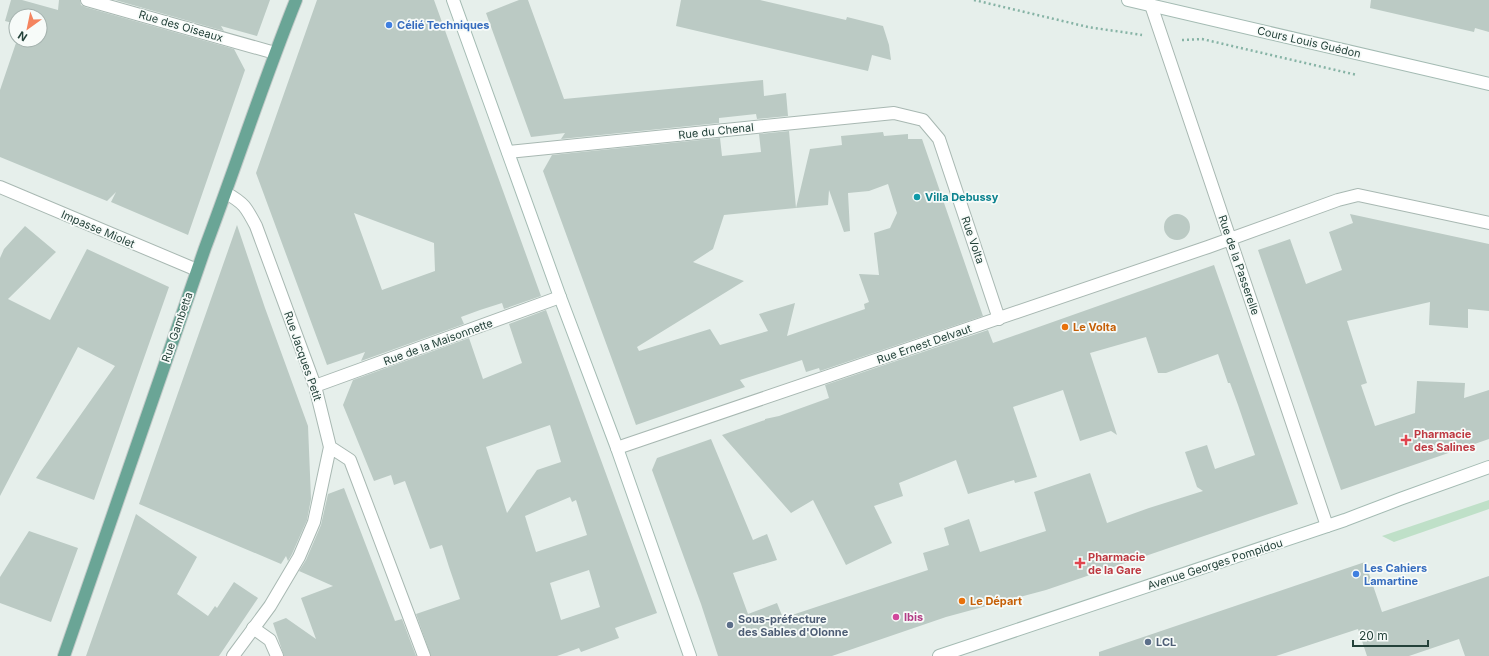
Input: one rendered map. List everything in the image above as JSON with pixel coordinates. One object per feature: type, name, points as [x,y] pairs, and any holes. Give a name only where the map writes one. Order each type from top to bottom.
[{"type":"main road","name":"Rue Gambetta","points":[[64,656],[197,270],[226,193],[275,53],[296,0]]},
{"type":"street","name":"Rue des Oiseaux","points":[[87,0],[275,53]]},
{"type":"street","points":[[453,0],[560,297],[617,448],[690,656]]},
{"type":"street","name":"Cours Louis Guédon","points":[[1128,0],[1489,84]]},
{"type":"street","name":"Rue de la Passerelle","points":[[1151,5],[1327,526]]},
{"type":"street","name":"Rue du Chenal","points":[[508,152],[894,113],[924,120]]},
{"type":"street","name":"Rue Volta","points":[[924,120],[939,139],[999,318]]},
{"type":"street","name":"Impasse Miolet","points":[[0,187],[197,270]]},
{"type":"street","name":"Rue Jacques Petit","points":[[226,193],[240,201],[248,211],[256,226],[315,386],[330,447]]},
{"type":"street","points":[[1230,239],[1338,200],[1358,196],[1489,223]]},
{"type":"street","name":"Rue Ernest Delvaut","points":[[617,448],[1230,239]]},
{"type":"street","name":"Rue de la Maisonnette","points":[[315,386],[560,297]]},
{"type":"street","points":[[233,656],[270,606],[299,557],[314,522],[330,447],[350,460],[424,656]]},
{"type":"street","name":"Avenue Georges Pompidou","points":[[939,656],[1327,526],[1489,467]]},
{"type":"street","points":[[253,628],[270,640],[277,656]]},
{"type":"path","points":[[974,0],[1088,27],[1135,34],[1164,41],[1202,39],[1357,75]]},
{"type":"green space","points":[[1489,500],[1489,509],[1394,542],[1382,536]]},
{"type":"building","points":[[11,0],[22,0],[58,10],[59,0],[80,0],[81,5],[85,7],[234,49],[245,70],[188,235],[111,202],[116,192],[107,201],[0,157],[0,90],[14,48],[48,48],[48,8],[9,8]]},
{"type":"building","points":[[115,0],[270,0],[257,36],[221,26],[224,31]]},
{"type":"building","points":[[317,0],[434,0],[541,296],[504,309],[502,303],[480,310],[461,317],[464,324],[361,361],[365,352],[327,365],[256,173]],"holes":[[[354,213],[434,243],[435,271],[382,290]]]},
{"type":"building","points":[[519,0],[528,0],[564,99],[763,80],[764,96],[786,93],[788,116],[757,119],[756,114],[719,118],[719,123],[561,139],[565,133],[531,137],[486,13]]},
{"type":"building","points":[[681,0],[760,0],[846,20],[847,17],[883,26],[889,45],[891,60],[872,55],[868,71],[676,26]]},
{"type":"building","points":[[1371,0],[1489,0],[1489,32],[1475,28],[1474,32],[1370,8]]},
{"type":"building","points":[[8,10],[8,22],[5,21]]},
{"type":"building","points":[[789,131],[796,208],[810,149],[842,145],[841,136],[883,132],[884,136],[908,134],[908,139],[922,139],[983,316],[820,371],[819,368],[806,372],[802,360],[740,380],[745,387],[636,425],[543,171],[552,155],[720,138],[722,156],[761,152],[759,134]],"holes":[[[888,184],[897,213],[890,228],[874,233],[879,275],[859,274],[869,302],[864,304],[865,309],[787,336],[795,303],[759,314],[768,331],[720,345],[710,329],[639,351],[637,347],[744,281],[693,262],[713,249],[724,215],[828,205],[829,190],[844,232],[850,231],[848,193],[869,191]]]},
{"type":"building","points":[[1177,214],[1187,217],[1190,227],[1187,237],[1177,240],[1167,237],[1164,227],[1167,217]]},
{"type":"building","points":[[1350,214],[1489,244],[1489,311],[1468,309],[1468,328],[1429,325],[1430,302],[1347,321],[1367,383],[1361,385],[1375,426],[1415,413],[1417,381],[1465,383],[1464,398],[1489,390],[1489,439],[1341,490],[1258,250],[1290,239],[1306,284],[1342,270],[1329,232],[1353,223]]},
{"type":"building","points":[[237,225],[265,308],[308,426],[311,499],[307,520],[288,561],[286,556],[281,564],[139,504]]},
{"type":"building","points":[[25,226],[56,252],[8,299],[50,320],[87,249],[169,287],[94,500],[36,478],[115,366],[78,347],[0,496],[0,258],[4,249]]},
{"type":"building","points":[[1214,265],[1298,504],[1046,590],[946,617],[832,656],[718,656],[701,604],[652,470],[657,458],[711,439],[753,540],[767,534],[777,560],[733,573],[748,614],[777,603],[783,618],[928,570],[923,553],[949,545],[944,528],[969,519],[980,552],[1046,531],[1034,492],[1090,473],[1107,523],[1203,491],[1197,487],[1185,452],[1207,445],[1215,469],[1255,455],[1230,383],[1228,383],[1218,354],[1166,373],[1158,373],[1146,337],[1090,353],[1117,435],[1111,431],[1080,441],[1063,390],[1013,407],[1037,477],[1015,483],[1014,480],[968,494],[956,460],[899,483],[903,496],[874,506],[892,543],[846,565],[813,500],[791,513],[722,435],[829,398],[825,385],[988,330],[993,343]]},
{"type":"building","points":[[546,310],[657,613],[615,628],[619,638],[581,652],[579,648],[557,656],[431,656],[416,614],[460,599],[442,545],[430,549],[405,481],[394,485],[391,475],[374,481],[343,405],[353,380],[469,338],[483,379],[522,363],[509,324]],"holes":[[[550,425],[561,462],[537,470],[507,513],[486,447]],[[570,497],[572,502],[576,500],[587,535],[536,552],[525,516]],[[589,570],[600,607],[561,620],[550,583]]]},
{"type":"building","points":[[344,488],[395,621],[402,619],[416,656],[284,656],[273,623],[286,618],[316,639],[301,598],[333,586],[299,571],[306,560],[321,525],[328,494]]},
{"type":"building","points":[[136,514],[197,557],[177,594],[208,616],[215,606],[217,608],[234,582],[258,598],[219,656],[86,656]]},
{"type":"building","points":[[29,531],[78,548],[51,622],[0,603],[0,577]]},
{"type":"building","points":[[1365,562],[1382,612],[1489,576],[1489,656],[1465,656],[1459,639],[1409,656],[1367,656],[1358,629],[1276,656],[1099,656],[1099,652]]},
{"type":"place","name":"Célié Techniques","points":[[389,25]]},
{"type":"place","name":"Villa Debussy","points":[[917,197]]},
{"type":"place","name":"Le Volta","points":[[1065,327]]},
{"type":"place","name":"Pharmacie des Salines","points":[[1406,440]]},
{"type":"place","name":"Pharmacie de la Gare","points":[[1080,563]]},
{"type":"place","name":"Les Cahiers Lamartine","points":[[1356,574]]},
{"type":"place","name":"Le Départ","points":[[962,601]]},
{"type":"place","name":"Ibis","points":[[896,617]]},
{"type":"place","name":"Sous-préfecture des Sables d'Olonne","points":[[730,625]]},
{"type":"place","name":"LCL","points":[[1148,642]]}]
